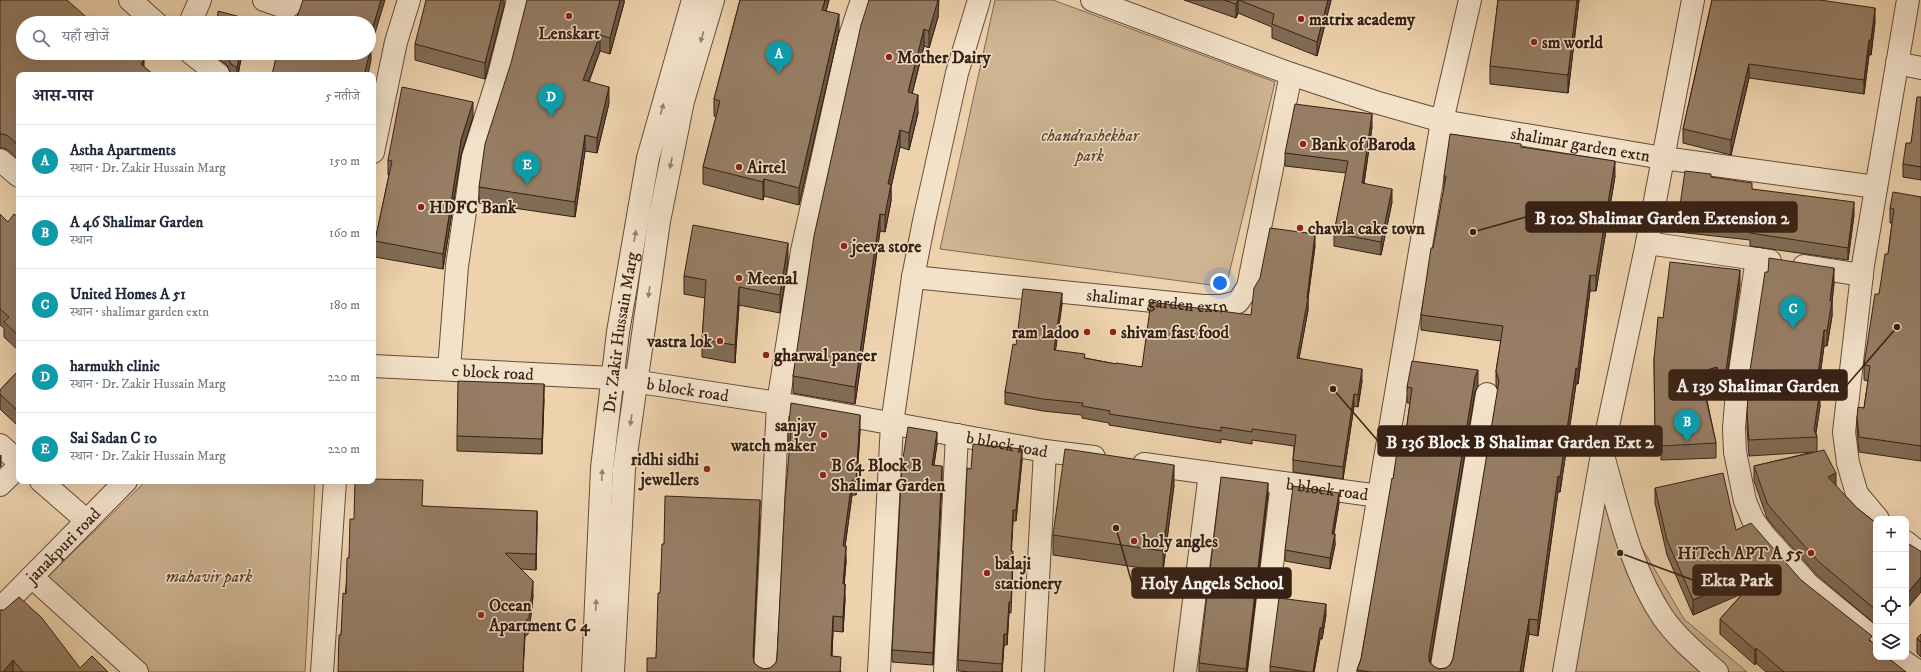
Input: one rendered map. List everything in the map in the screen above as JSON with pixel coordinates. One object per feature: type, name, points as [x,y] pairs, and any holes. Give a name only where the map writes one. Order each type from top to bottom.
[{"type":"street","points":[[130,0],[148,16]]},
{"type":"street","points":[[193,16],[200,0]]},
{"type":"street","points":[[264,0],[281,6],[289,6],[294,0]]},
{"type":"street","points":[[376,138],[396,42],[409,0]]},
{"type":"street","points":[[449,369],[458,266],[473,157],[499,75],[518,0]]},
{"type":"street","name":"Dr. Zakir Hussain Marg","points":[[593,672],[602,468],[618,332],[648,158],[693,0]]},
{"type":"street","name":"Dr. Zakir Hussain Marg","points":[[613,672],[624,469],[659,221],[683,101],[713,0]]},
{"type":"street","points":[[766,672],[778,403],[802,251],[849,39],[862,0]]},
{"type":"street","points":[[879,672],[892,424],[913,277],[924,220],[957,72],[979,0]]},
{"type":"street","name":"shalimar garden extn","points":[[1092,0],[1291,74],[1375,102],[1442,121],[1663,158],[1876,187]]},
{"type":"street","points":[[1349,672],[1442,121],[1470,0]]},
{"type":"street","points":[[1564,672],[1602,454],[1647,243],[1693,0]]},
{"type":"street","points":[[1875,516],[1857,494],[1848,463],[1844,432],[1862,275],[1908,0]]},
{"type":"street","points":[[200,60],[215,72]]},
{"type":"street","points":[[1897,63],[1921,68]]},
{"type":"street","name":"shalimar garden extn","points":[[913,277],[1203,306],[1222,306],[1238,302],[1248,287],[1291,74]]},
{"type":"street","points":[[0,160],[16,173]]},
{"type":"street","points":[[1647,243],[1862,275]]},
{"type":"street","points":[[1757,259],[1737,391],[1734,428],[1735,452],[1745,501],[1753,520],[1765,536],[1809,585],[1873,638]]},
{"type":"street","name":"c block road","points":[[376,366],[613,378],[637,382]]},
{"type":"street","name":"b block road","points":[[637,382],[778,403],[1045,450],[1378,496]]},
{"type":"street","points":[[1441,672],[1487,394]]},
{"type":"street","points":[[945,672],[957,435]]},
{"type":"street","points":[[0,445],[16,459]]},
{"type":"street","points":[[1033,672],[1045,450]]},
{"type":"street","points":[[1602,454],[1629,548],[1646,589],[1662,616],[1676,634],[1718,672]]},
{"type":"street","points":[[0,485],[16,469]]},
{"type":"street","points":[[1185,672],[1210,473]]},
{"type":"street","points":[[1259,672],[1282,483]]},
{"type":"street","points":[[44,484],[87,521]]},
{"type":"street","name":"janakpuri road","points":[[0,609],[123,484]]},
{"type":"street","points":[[322,672],[335,484]]},
{"type":"street","points":[[1909,544],[1921,554]]},
{"type":"street","points":[[32,577],[137,672]]},
{"type":"street","points":[[1901,660],[1919,672]]},
{"type":"green space","name":"chandrashekhar park","points":[[995,0],[1053,0],[1275,82],[1226,287],[940,249]]},
{"type":"green space","name":"mahavir park","points":[[143,484],[315,484],[305,672],[134,672],[39,585]]},
{"type":"green space","points":[[1606,487],[1684,619],[1747,672],[1574,672]]},
{"type":"building","points":[[0,0],[67,0],[85,16],[16,16],[16,60],[144,60],[141,64],[150,72],[16,72],[16,143],[8,136],[0,134]]},
{"type":"building","points":[[303,0],[381,0],[376,17],[297,16]]},
{"type":"building","points":[[426,0],[501,0],[485,63],[415,44]]},
{"type":"building","points":[[527,0],[620,0],[610,38],[600,35],[583,80],[609,87],[597,138],[585,135],[575,202],[479,187],[485,144],[511,63]]},
{"type":"building","points":[[740,0],[825,0],[822,10],[839,14],[799,188],[764,179],[763,182],[703,167],[720,101],[714,99]]},
{"type":"building","points":[[869,0],[938,0],[929,31],[924,29],[908,92],[918,95],[909,133],[900,130],[888,184],[891,184],[885,215],[880,214],[855,387],[793,376],[814,236],[861,25]]},
{"type":"building","points":[[1224,0],[1238,0],[1236,4]]},
{"type":"building","name":"matrix academy","points":[[1239,0],[1328,0],[1317,42],[1272,24],[1274,14]]},
{"type":"building","name":"sm world","points":[[1498,0],[1577,0],[1568,75],[1490,66]]},
{"type":"building","points":[[1712,0],[1820,0],[1875,8],[1864,80],[1749,64],[1731,140],[1683,129]]},
{"type":"building","points":[[218,11],[237,16],[218,16]]},
{"type":"building","points":[[229,60],[239,60],[237,68],[231,64]]},
{"type":"building","points":[[275,60],[368,60],[365,72],[273,72]]},
{"type":"building","points":[[402,87],[473,102],[461,140],[443,254],[376,241],[392,161],[388,160]]},
{"type":"building","points":[[1917,97],[1921,97],[1921,167],[1903,164],[1906,143],[1911,143]]},
{"type":"building","points":[[1295,104],[1372,114],[1362,183],[1392,189],[1381,242],[1334,233],[1348,161],[1285,153]]},
{"type":"building","points":[[1450,134],[1521,144],[1521,147],[1615,161],[1596,276],[1590,275],[1578,369],[1576,368],[1560,477],[1558,476],[1538,620],[1529,619],[1520,672],[1371,672],[1357,670],[1361,659],[1399,438],[1405,439],[1412,388],[1407,387],[1412,361],[1478,370],[1475,377],[1429,655],[1429,661],[1433,666],[1439,669],[1446,668],[1450,665],[1453,659],[1499,381],[1496,371],[1503,326],[1421,315],[1431,248],[1433,248],[1446,176],[1444,176]]},
{"type":"building","points":[[1685,171],[1711,174],[1711,177],[1752,183],[1752,189],[1854,202],[1848,248],[1750,233],[1751,228],[1678,219]]},
{"type":"building","points":[[1893,192],[1921,197],[1921,446],[1859,437],[1857,417],[1858,407],[1864,408],[1870,366],[1864,365],[1875,294],[1879,294],[1885,254],[1888,254],[1894,209],[1890,208]]},
{"type":"building","points":[[0,214],[8,222],[14,214],[16,216],[16,333],[4,322],[9,317],[0,309]]},
{"type":"building","points":[[693,225],[788,243],[780,295],[739,287],[735,345],[702,340],[706,280],[684,276]]},
{"type":"building","points":[[1270,228],[1315,234],[1308,298],[1297,358],[1362,369],[1358,395],[1354,394],[1343,467],[1293,460],[1296,435],[1252,429],[1252,432],[1221,427],[1221,431],[1109,414],[1110,411],[1082,406],[1083,403],[1043,399],[1005,392],[1013,344],[1016,345],[1023,289],[1062,293],[1054,350],[1085,354],[1084,358],[1142,367],[1151,302],[1251,315],[1254,288],[1260,278]]},
{"type":"building","points":[[1769,258],[1834,268],[1830,301],[1832,301],[1827,331],[1824,330],[1816,390],[1820,390],[1814,430],[1817,437],[1749,440],[1747,413],[1749,377],[1765,272],[1768,272]]},
{"type":"building","points":[[1670,262],[1740,270],[1724,385],[1717,367],[1700,372],[1716,443],[1661,446],[1661,435],[1655,434],[1654,359],[1658,317],[1663,318]]},
{"type":"building","points":[[16,373],[16,409],[0,394],[0,390]]},
{"type":"building","points":[[458,381],[544,384],[542,439],[457,436]]},
{"type":"building","points":[[791,403],[860,415],[856,480],[852,480],[843,546],[846,546],[843,584],[845,584],[843,617],[833,616],[831,656],[841,657],[840,672],[647,672],[647,658],[656,658],[658,593],[660,593],[662,544],[664,544],[665,496],[760,500],[753,656],[754,663],[764,669],[770,668],[776,663],[785,499],[791,431],[788,431]]},
{"type":"building","points":[[908,427],[937,432],[932,465],[942,466],[933,653],[892,650],[902,464]]},
{"type":"building","points":[[973,444],[1022,449],[1016,510],[1013,510],[1011,602],[1009,602],[1007,634],[1004,634],[1002,664],[958,660],[967,468],[971,469]]},
{"type":"building","points":[[1065,449],[1174,465],[1163,551],[1053,535]]},
{"type":"building","points":[[1824,450],[1836,473],[1828,477],[1857,508],[1873,521],[1873,607],[1818,561],[1775,513],[1767,503],[1754,466]]},
{"type":"building","points":[[1723,473],[1736,530],[1751,523],[1801,580],[1872,636],[1869,640],[1873,643],[1873,660],[1891,660],[1906,672],[1784,672],[1756,648],[1755,650],[1720,619],[1765,569],[1693,600],[1667,540],[1655,488]]},
{"type":"building","points":[[1221,477],[1268,483],[1246,669],[1199,663]]},
{"type":"building","points":[[376,479],[423,480],[422,506],[537,511],[536,554],[505,553],[533,581],[529,618],[525,621],[523,672],[338,672],[339,635],[341,635],[343,593],[346,594],[347,558],[349,558],[350,519],[354,519],[355,484],[376,484]]},
{"type":"building","points":[[1293,486],[1339,493],[1332,534],[1335,534],[1330,558],[1285,550]]},
{"type":"building","points":[[1909,544],[1921,551],[1921,577],[1909,591]]},
{"type":"building","points":[[19,597],[42,618],[80,668],[92,656],[108,672],[23,672],[13,660],[3,672],[0,672],[0,610],[4,610]]},
{"type":"building","points":[[1279,598],[1326,604],[1322,628],[1320,628],[1313,672],[1270,666]]},
{"type":"building","points":[[1921,634],[1921,642],[1917,638]]},
{"type":"place","name":"Lenskart","points":[[569,16]]},
{"type":"place","name":"matrix academy","points":[[1301,19]]},
{"type":"place","name":"sm world","points":[[1534,42]]},
{"type":"place","name":"Mother Dairy","points":[[889,57]]},
{"type":"place","name":"Astha Apartments","points":[[779,74]]},
{"type":"place","name":"harmukh clinic","points":[[551,117]]},
{"type":"place","name":"Bank of Baroda","points":[[1303,144]]},
{"type":"place","name":"Airtel","points":[[739,167]]},
{"type":"place","name":"Sai Sadan C 10","points":[[527,185]]},
{"type":"place","name":"HDFC Bank","points":[[421,207]]},
{"type":"place","name":"chawla cake town","points":[[1300,228]]},
{"type":"place","name":"B 102 Shalimar Garden Extension 2","points":[[1473,232]]},
{"type":"place","name":"jeeva store","points":[[844,246]]},
{"type":"place","name":"Meenal","points":[[739,278]]},
{"type":"place","name":"A 139 Shalimar Garden","points":[[1897,327]]},
{"type":"place","name":"United Homes A 51","points":[[1793,329]]},
{"type":"place","name":"ram ladoo","points":[[1087,332]]},
{"type":"place","name":"shivam fast food","points":[[1113,332]]},
{"type":"place","name":"vastra lok","points":[[720,341]]},
{"type":"place","name":"gharwal paneer","points":[[766,355]]},
{"type":"place","name":"B 136 Block B Shalimar Garden Ext 2","points":[[1333,389]]},
{"type":"place","name":"sanjay watch maker","points":[[824,435]]},
{"type":"place","name":"A 46 Shalimar Garden","points":[[1687,442]]},
{"type":"place","name":"ridhi sidhi jewellers","points":[[707,469]]},
{"type":"place","name":"B 64 Block B Shalimar Garden","points":[[823,475]]},
{"type":"place","name":"Holy Angels School","points":[[1116,528]]},
{"type":"place","name":"holy angles","points":[[1134,541]]},
{"type":"place","name":"Ekta Park","points":[[1620,553]]},
{"type":"place","name":"HiTech APT A 55","points":[[1811,553]]},
{"type":"place","name":"balaji stationery","points":[[987,573]]},
{"type":"place","name":"Ocean Apartment C 4","points":[[481,615]]}]
